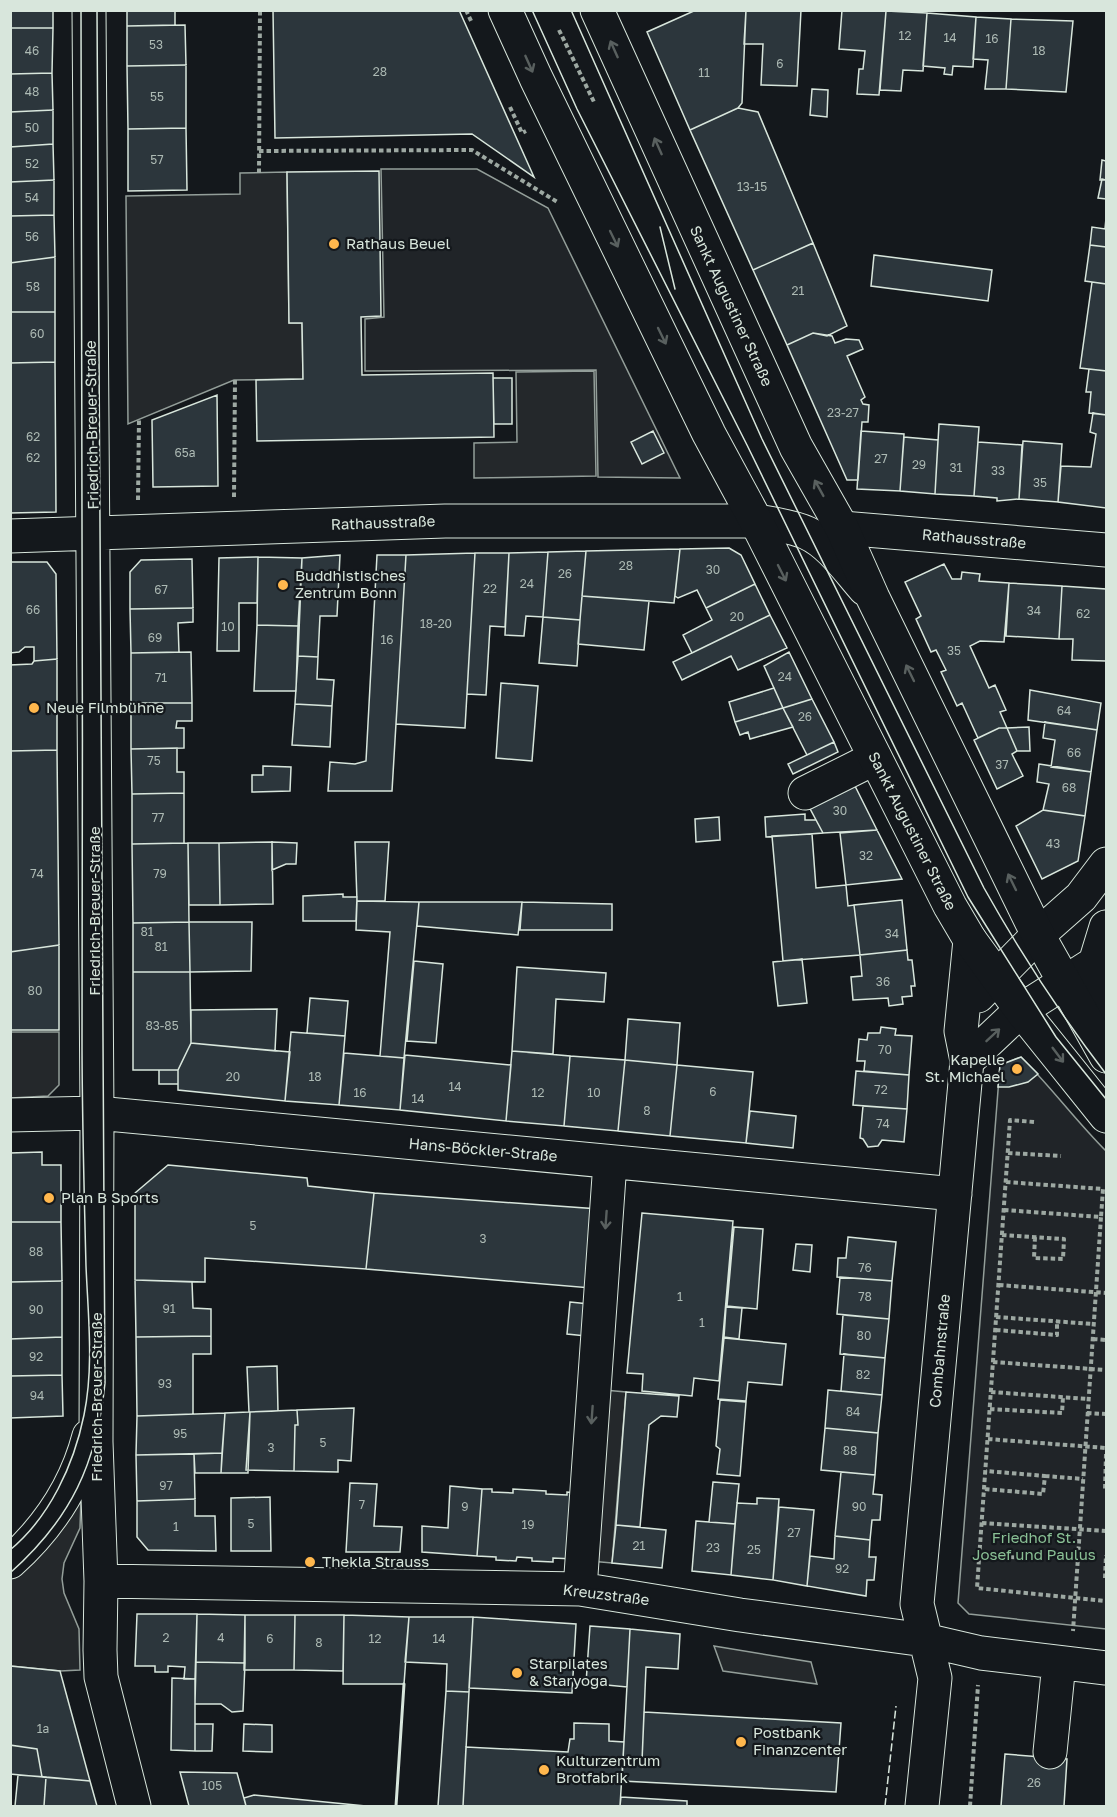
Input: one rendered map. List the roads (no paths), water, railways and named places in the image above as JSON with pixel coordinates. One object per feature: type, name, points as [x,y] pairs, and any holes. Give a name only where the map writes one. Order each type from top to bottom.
[{"type":"street","name":"Friedrich-Breuer-Straße","points":[[89,10],[97,1406],[101,1677],[134,1806]]},
{"type":"street","name":"Sankt Augustiner Straße","points":[[505,10],[704,423],[756,521],[945,898],[970,940],[1021,1010],[1107,1116]]},
{"type":"street","name":"Sankt Augustiner Straße","points":[[597,10],[796,447],[842,528],[873,598],[1038,934],[1101,1047]]},
{"type":"street","name":"Rathausstraße","points":[[10,536],[445,521],[756,521]]},
{"type":"street","name":"Sankt Augustiner Straße","points":[[756,521],[786,526],[808,533],[830,549],[873,598]]},
{"type":"street","name":"Rathausstraße","points":[[842,528],[1107,550]]},
{"type":"street","points":[[805,793],[875,758]]},
{"type":"street","points":[[964,1010],[1038,934],[1081,897],[1107,864]]},
{"type":"street","points":[[1101,1047],[1095,963],[1107,927]]},
{"type":"street","name":"Combahnstraße","points":[[922,1806],[935,1678],[917,1604],[967,1062],[961,1031],[970,940]]},
{"type":"street","points":[[967,1062],[1021,1010],[1095,963]]},
{"type":"street","name":"Hans-Böckler-Straße","points":[[10,1115],[97,1113],[955,1194]]},
{"type":"street","points":[[580,1589],[610,1162]]},
{"type":"street","points":[[10,1562],[28,1546],[62,1503],[82,1463],[97,1406]]},
{"type":"street","name":"Kreuzstraße","points":[[100,1581],[580,1589],[740,1615],[925,1640],[981,1653],[1107,1668]]},
{"type":"street","points":[[1050,1752],[1064,1663]]},
{"type":"tram line","points":[[10,1550],[37,1522],[67,1471],[80,1434],[89,1378],[90,1341],[86,1266],[82,1067],[81,10]]},
{"type":"tram line","points":[[10,1573],[49,1532],[77,1488],[88,1464],[95,1439],[105,1383],[97,10]]},
{"type":"tram line","points":[[532,10],[577,109],[747,445],[968,897],[1056,1037],[1106,1099]]},
{"type":"tram line","points":[[571,10],[762,439],[984,888],[1042,983],[1106,1074]]},
{"type":"tram line","points":[[660,227],[675,289]]},
{"type":"place","name":"Rathaus Beuel","points":[[334,244]]},
{"type":"place","name":"Buddhistisches Zentrum Bonn","points":[[283,585]]},
{"type":"place","name":"Neue Filmbühne","points":[[34,708]]},
{"type":"place","name":"Kapelle St. Michael","points":[[1017,1069]]},
{"type":"place","name":"Plan B Sports","points":[[49,1198]]},
{"type":"place","name":"Thekla Strauss","points":[[310,1562]]},
{"type":"place","name":"Starpilates & Staryoga","points":[[517,1673]]},
{"type":"place","name":"Postbank Finanzcenter","points":[[741,1742]]},
{"type":"place","name":"Kulturzentrum Brotfabrik","points":[[544,1770]]},
{"type":"park label","name":"Friedhof St. Josef und Paulus","points":[[1034,1546]]}]
